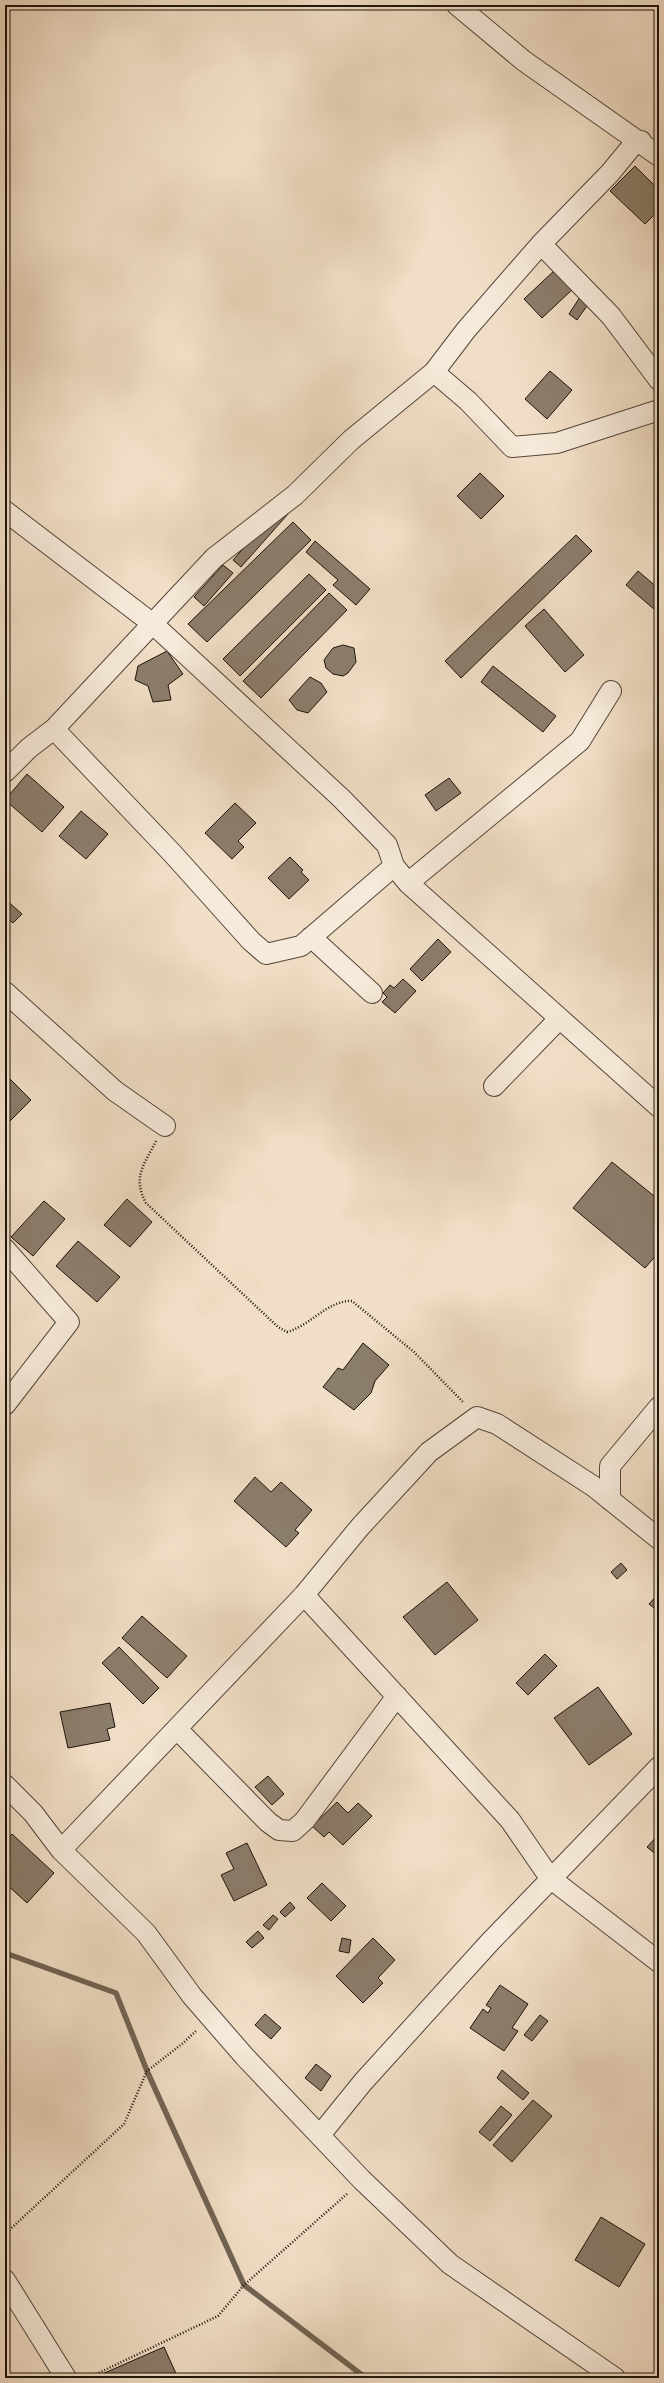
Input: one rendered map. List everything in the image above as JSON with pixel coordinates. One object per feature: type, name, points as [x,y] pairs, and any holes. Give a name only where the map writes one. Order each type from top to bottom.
[{"type":"street","points":[[457,5],[524,61],[582,104],[641,141],[659,156]]},
{"type":"street","points":[[5,772],[29,748],[54,729],[153,624],[179,593],[214,558],[295,495],[351,440],[434,372],[466,330],[541,244],[610,173],[633,145],[641,141]]},
{"type":"street","points":[[541,244],[611,316],[659,380]]},
{"type":"street","points":[[434,372],[468,401],[512,447],[557,443],[659,410]]},
{"type":"street","points":[[5,511],[153,624],[341,798],[387,845],[394,866],[408,883],[659,1107]]},
{"type":"street","points":[[408,883],[580,741],[611,691]]},
{"type":"street","points":[[54,729],[173,854],[251,941],[266,954],[301,946],[394,866]]},
{"type":"street","points":[[311,937],[372,992]]},
{"type":"street","points":[[5,992],[115,1091],[165,1126]]},
{"type":"street","points":[[494,1086],[559,1019]]},
{"type":"street","points":[[5,1249],[69,1322],[5,1405]]},
{"type":"street","points":[[576,1476],[610,1466],[659,1407]]},
{"type":"street","points":[[62,1850],[304,1595],[360,1527],[429,1452],[477,1416],[497,1424],[576,1476],[610,1500],[659,1539]]},
{"type":"street","points":[[610,1466],[610,1500]]},
{"type":"street","points":[[304,1595],[510,1820],[550,1878],[659,1962]]},
{"type":"street","points":[[177,1729],[268,1822],[279,1830],[293,1831],[304,1820],[397,1696]]},
{"type":"street","points":[[320,2135],[363,2082],[550,1878],[659,1767]]},
{"type":"street","points":[[5,1785],[33,1813],[62,1850],[146,1933],[192,1996],[210,2017],[362,2180],[450,2264],[615,2378]]},
{"type":"street","points":[[5,2280],[66,2378]]},
{"type":"path","points":[[165,1126],[138,1179],[139,1191],[146,1203],[267,1316],[287,1332],[296,1330],[341,1301],[352,1301],[414,1352],[477,1416]]},
{"type":"path","points":[[5,2234],[124,2124],[147,2071],[182,2044],[210,2017]]},
{"type":"path","points":[[88,2378],[218,2316],[244,2286],[362,2180]]},
{"type":"building","points":[[635,166],[659,190],[659,210],[645,224],[610,191]]},
{"type":"building","points":[[556,269],[574,288],[542,318],[524,299]]},
{"type":"building","points":[[580,297],[589,303],[577,320],[569,314]]},
{"type":"building","points":[[550,371],[572,390],[547,419],[525,399]]},
{"type":"building","points":[[480,473],[504,496],[481,519],[457,496]]},
{"type":"building","points":[[280,507],[288,514],[241,567],[233,560]]},
{"type":"building","points":[[293,522],[311,540],[207,642],[188,624]]},
{"type":"building","points":[[576,535],[592,551],[461,678],[445,661]]},
{"type":"building","points":[[315,541],[370,589],[356,605],[333,585],[338,580],[306,552]]},
{"type":"building","points":[[223,565],[233,573],[204,606],[194,597]]},
{"type":"building","points":[[638,571],[659,589],[659,605],[655,610],[626,585]]},
{"type":"building","points":[[309,574],[326,590],[240,676],[223,659]]},
{"type":"building","points":[[329,593],[347,610],[261,698],[243,681]]},
{"type":"building","points":[[544,609],[584,655],[565,672],[525,626]]},
{"type":"building","points":[[343,645],[354,648],[356,662],[348,673],[343,676],[333,674],[326,668],[324,660],[333,648]]},
{"type":"building","points":[[167,651],[183,674],[168,685],[171,700],[153,702],[148,686],[135,680],[138,666]]},
{"type":"building","points":[[493,666],[556,716],[543,732],[481,682]]},
{"type":"building","points":[[310,677],[321,683],[327,692],[308,713],[297,710],[289,700]]},
{"type":"building","points":[[27,774],[64,807],[42,832],[5,800]]},
{"type":"building","points":[[449,778],[461,793],[436,811],[425,795]]},
{"type":"building","points":[[235,803],[256,823],[238,841],[244,847],[232,859],[205,833]]},
{"type":"building","points":[[81,811],[108,834],[86,859],[59,836]]},
{"type":"building","points":[[290,857],[303,870],[301,872],[309,880],[289,899],[268,878]]},
{"type":"building","points":[[5,899],[22,914],[13,923],[5,916]]},
{"type":"building","points":[[438,939],[451,952],[422,981],[410,969]]},
{"type":"building","points":[[403,979],[416,991],[395,1013],[382,1002],[387,997],[383,993],[390,985],[394,988]]},
{"type":"building","points":[[5,1074],[31,1100],[6,1125],[5,1124]]},
{"type":"building","points":[[612,1162],[659,1200],[659,1252],[645,1268],[573,1208]]},
{"type":"building","points":[[127,1199],[152,1222],[130,1247],[104,1225]]},
{"type":"building","points":[[44,1201],[65,1219],[33,1256],[11,1237]]},
{"type":"building","points":[[78,1241],[120,1277],[97,1302],[56,1266]]},
{"type":"building","points":[[659,1278],[659,1288],[654,1284]]},
{"type":"building","points":[[363,1343],[389,1365],[375,1381],[371,1393],[354,1410],[323,1387],[338,1368],[343,1370]]},
{"type":"building","points":[[255,1477],[271,1492],[281,1482],[312,1510],[295,1530],[299,1533],[286,1547],[234,1501]]},
{"type":"building","points":[[659,1478],[659,1492],[656,1492]]},
{"type":"building","points":[[621,1563],[627,1570],[617,1579],[611,1572]]},
{"type":"building","points":[[447,1582],[478,1620],[435,1655],[403,1617]]},
{"type":"building","points":[[659,1593],[659,1612],[649,1604]]},
{"type":"building","points":[[142,1616],[187,1656],[167,1678],[122,1638]]},
{"type":"building","points":[[119,1647],[159,1688],[143,1704],[102,1663]]},
{"type":"building","points":[[545,1654],[557,1666],[528,1695],[516,1683]]},
{"type":"building","points":[[598,1687],[632,1734],[589,1765],[554,1718]]},
{"type":"building","points":[[110,1703],[115,1727],[107,1729],[110,1740],[68,1748],[60,1712]]},
{"type":"building","points":[[268,1776],[284,1794],[272,1805],[255,1787]]},
{"type":"building","points":[[337,1802],[348,1813],[358,1803],[372,1816],[343,1845],[329,1832],[324,1837],[312,1826]]},
{"type":"building","points":[[12,1834],[54,1873],[27,1903],[5,1883],[5,1841]]},
{"type":"building","points":[[659,1834],[659,1857],[647,1847]]},
{"type":"building","points":[[247,1843],[267,1885],[234,1901],[221,1875],[234,1869],[226,1853]]},
{"type":"building","points":[[322,1883],[346,1906],[331,1921],[307,1898]]},
{"type":"building","points":[[290,1902],[295,1908],[285,1917],[280,1912]]},
{"type":"building","points":[[273,1915],[278,1919],[269,1930],[263,1925]]},
{"type":"building","points":[[258,1931],[264,1938],[252,1948],[246,1942]]},
{"type":"building","points":[[342,1938],[351,1940],[349,1953],[339,1951]]},
{"type":"building","points":[[373,1938],[395,1960],[378,1978],[383,1983],[363,2003],[336,1976]]},
{"type":"building","points":[[500,1985],[528,2004],[512,2028],[518,2031],[504,2051],[470,2028],[483,2009],[488,2013],[491,2008],[486,2005]]},
{"type":"building","points":[[265,2014],[281,2028],[271,2039],[255,2025]]},
{"type":"building","points":[[540,2015],[548,2021],[532,2041],[524,2035]]},
{"type":"building","points":[[316,2064],[331,2076],[321,2091],[305,2078]]},
{"type":"building","points":[[502,2070],[529,2093],[523,2100],[497,2078]]},
{"type":"building","points":[[533,2100],[552,2116],[512,2162],[493,2145]]},
{"type":"building","points":[[501,2106],[512,2115],[490,2141],[479,2132]]},
{"type":"building","points":[[601,2217],[645,2244],[619,2287],[575,2260]]},
{"type":"building","points":[[164,2347],[178,2378],[93,2378]]},
{"type":"waterway","points":[[5,1953],[116,1993],[147,2071],[244,2285],[366,2378]]}]
